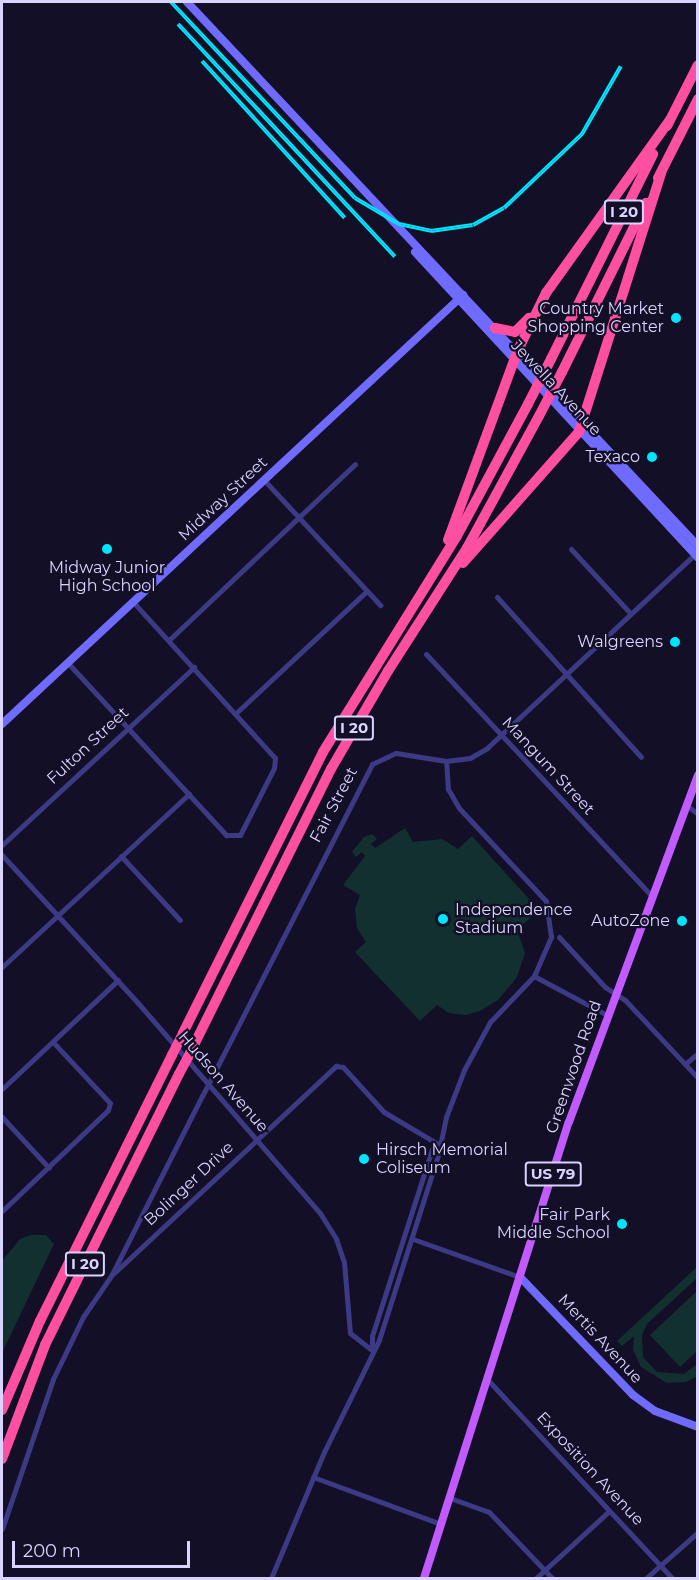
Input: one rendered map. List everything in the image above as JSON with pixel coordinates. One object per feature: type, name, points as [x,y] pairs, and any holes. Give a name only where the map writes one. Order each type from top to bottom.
[{"type":"highway","name":"I 20","points":[[2,1410],[40,1321],[323,752],[481,494],[698,65]]},
{"type":"highway","name":"I 20","points":[[2,1459],[45,1346],[331,769],[388,671],[453,572],[539,416],[698,99]]},
{"type":"highway","points":[[495,328],[507,333],[518,331],[670,120]]},
{"type":"highway","points":[[453,572],[581,427],[661,173]]},
{"type":"highway","points":[[436,569],[473,479],[516,357],[546,293]]},
{"type":"main road","name":"Greenwood Road","points":[[425,1578],[487,1379],[607,1015],[698,775]]},
{"type":"street","name":"Jewella Avenue","points":[[187,2],[697,552]]},
{"type":"street","name":"Jewella Avenue","points":[[460,298],[495,328],[516,357]]},
{"type":"street","name":"Midway Street","points":[[2,724],[460,298]]},
{"type":"street","points":[[169,640],[300,519],[355,464]]},
{"type":"street","points":[[264,480],[380,605]]},
{"type":"street","points":[[571,549],[631,614]]},
{"type":"street","name":"Fair Street","points":[[202,1096],[364,775],[377,761],[396,753],[446,761],[470,758],[501,735],[697,552]]},
{"type":"street","points":[[236,713],[367,591]]},
{"type":"street","points":[[497,597],[641,757]]},
{"type":"street","points":[[68,663],[226,835],[236,837],[242,832],[275,764],[272,753],[133,602]]},
{"type":"street","name":"Mangum Street","points":[[426,654],[652,896]]},
{"type":"street","name":"Fulton Street","points":[[2,845],[194,667]]},
{"type":"street","points":[[271,1578],[314,1477],[372,1350],[379,1340],[413,1239],[438,1155],[438,1144],[460,1078],[485,1029],[534,976],[545,957],[551,930],[549,907],[538,889],[459,808],[448,789],[446,761]]},
{"type":"street","points":[[2,967],[189,794]]},
{"type":"street","points":[[686,805],[698,814]]},
{"type":"street","name":"Hudson Avenue","points":[[2,855],[118,980],[332,1232],[346,1272],[350,1333],[372,1350]]},
{"type":"street","points":[[121,856],[180,920]]},
{"type":"street","points":[[559,937],[615,994],[625,1000],[698,1078]]},
{"type":"street","points":[[534,976],[607,1015]]},
{"type":"street","points":[[2,1089],[118,980]]},
{"type":"street","points":[[2,1211],[105,1114],[110,1103],[53,1042]]},
{"type":"street","points":[[685,1064],[698,1053]]},
{"type":"street","name":"Bolinger Drive","points":[[111,1276],[255,1140],[340,1065],[384,1112],[438,1144]]},
{"type":"street","name":"Bolinger Drive","points":[[2,1529],[53,1379],[83,1317],[111,1276],[202,1096]]},
{"type":"street","points":[[2,1117],[49,1168]]},
{"type":"street","points":[[372,1350],[372,1336],[432,1149],[438,1144]]},
{"type":"street","points":[[413,1239],[520,1277]]},
{"type":"street","name":"Mertis Avenue","points":[[520,1277],[633,1395],[655,1411],[698,1427]]},
{"type":"street","name":"Exposition Avenue","points":[[487,1379],[672,1578]]},
{"type":"street","points":[[314,1477],[441,1524]]},
{"type":"street","points":[[450,1498],[489,1512],[552,1578]]},
{"type":"street","points":[[536,1578],[609,1511]]},
{"type":"street","points":[[646,1578],[698,1532]]},
{"type":"green space","name":"Independence Stadium","points":[[405,828],[413,842],[442,839],[458,849],[472,836],[539,910],[517,930],[525,953],[517,977],[498,1000],[480,1011],[466,1015],[449,1013],[437,1005],[420,1021],[355,952],[366,942],[357,928],[355,909],[360,895],[343,885],[365,856],[362,852],[356,857],[352,852],[364,837],[372,834],[377,839],[371,844],[375,848]]},
{"type":"green space","points":[[31,1235],[46,1235],[54,1244],[2,1353],[2,1261],[20,1239]]},
{"type":"green space","points":[[697,1267],[697,1278],[647,1324],[642,1335],[643,1357],[657,1372],[684,1374],[697,1364],[696,1377],[686,1382],[667,1383],[641,1367],[633,1350],[634,1336],[622,1346],[617,1341]]},
{"type":"green space","points":[[697,1291],[697,1351],[680,1367],[650,1335]]},
{"type":"railway","points":[[171,2],[355,198],[399,224],[431,231],[473,225],[504,208],[582,134],[621,66]]},
{"type":"railway","points":[[178,24],[395,257]]},
{"type":"railway","points":[[202,61],[345,218]]},
{"type":"place","name":"Country Market Shopping Center","points":[[676,318]]},
{"type":"place","name":"Texaco","points":[[652,457]]},
{"type":"place","name":"Midway Junior High School","points":[[107,549]]},
{"type":"place","name":"Walgreens","points":[[675,642]]},
{"type":"place","name":"Independence Stadium","points":[[443,919]]},
{"type":"place","name":"AutoZone","points":[[682,921]]},
{"type":"place","name":"Hirsch Memorial Coliseum","points":[[364,1159]]},
{"type":"place","name":"Fair Park Middle School","points":[[622,1224]]}]
